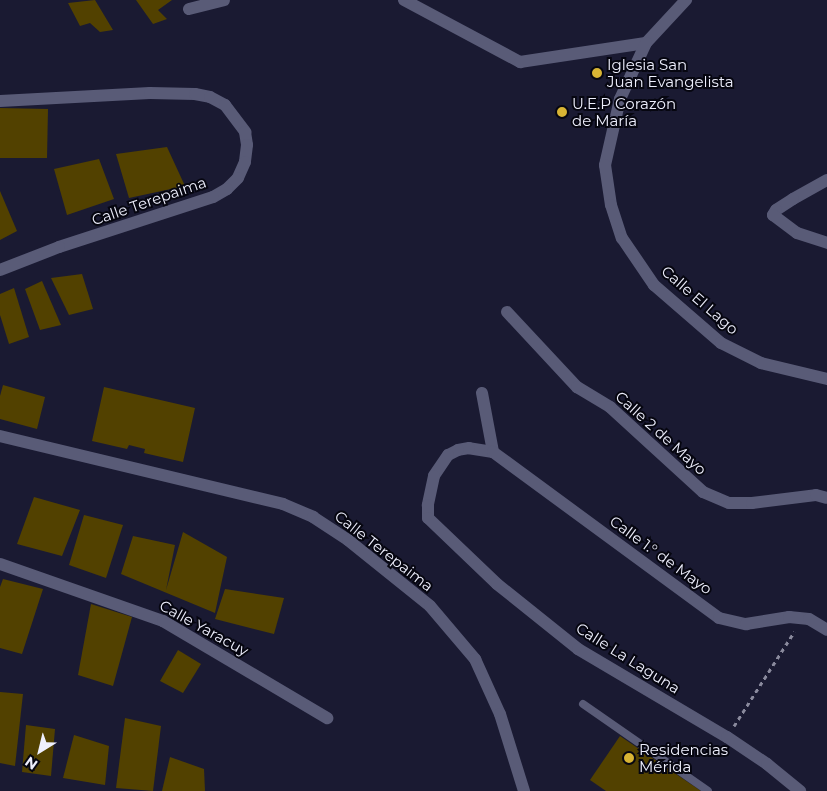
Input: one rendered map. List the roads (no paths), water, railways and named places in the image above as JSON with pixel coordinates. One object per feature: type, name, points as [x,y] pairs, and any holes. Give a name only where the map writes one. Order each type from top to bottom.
[{"type":"street","points":[[189,9],[224,0]]},
{"type":"street","points":[[404,0],[520,62],[646,43]]},
{"type":"street","name":"Calle El Lago","points":[[686,0],[646,43],[620,99],[605,165],[611,205],[622,238],[654,285],[721,343],[762,363],[827,379]]},
{"type":"street","name":"Calle Terepaima","points":[[0,101],[150,93],[195,94],[210,97],[225,105],[245,132],[247,145],[246,162],[238,178],[227,189],[214,197],[59,247],[0,270]]},
{"type":"street","points":[[827,180],[793,198],[776,210],[773,215],[797,233],[827,243]]},
{"type":"street","name":"Calle 2 de Mayo","points":[[506,312],[577,388],[610,407],[703,492],[728,503],[752,503],[816,495],[827,498]]},
{"type":"street","points":[[482,393],[493,452]]},
{"type":"street","name":"Calle Terepaima","points":[[0,436],[283,504],[313,517],[348,540],[430,606],[475,659],[500,714],[524,791]]},
{"type":"street","name":"Calle La Laguna","points":[[493,452],[469,448],[458,450],[448,455],[434,476],[428,505],[428,518],[497,584],[578,649],[727,737],[767,764],[800,791]]},
{"type":"street","name":"Calle 1.° de Mayo","points":[[493,452],[719,618],[746,624],[789,617],[802,618],[817,622],[827,630]]},
{"type":"street","name":"Calle Yaracuy","points":[[0,564],[163,621],[327,718]]},
{"type":"lane","points":[[583,704],[708,791]]},
{"type":"place","name":"Iglesia San Juan Evangelista","points":[[597,73]]},
{"type":"place","name":"U.E.P Corazón de María","points":[[562,112]]},
{"type":"place","name":"Residencias Mérida","points":[[629,758]]}]
